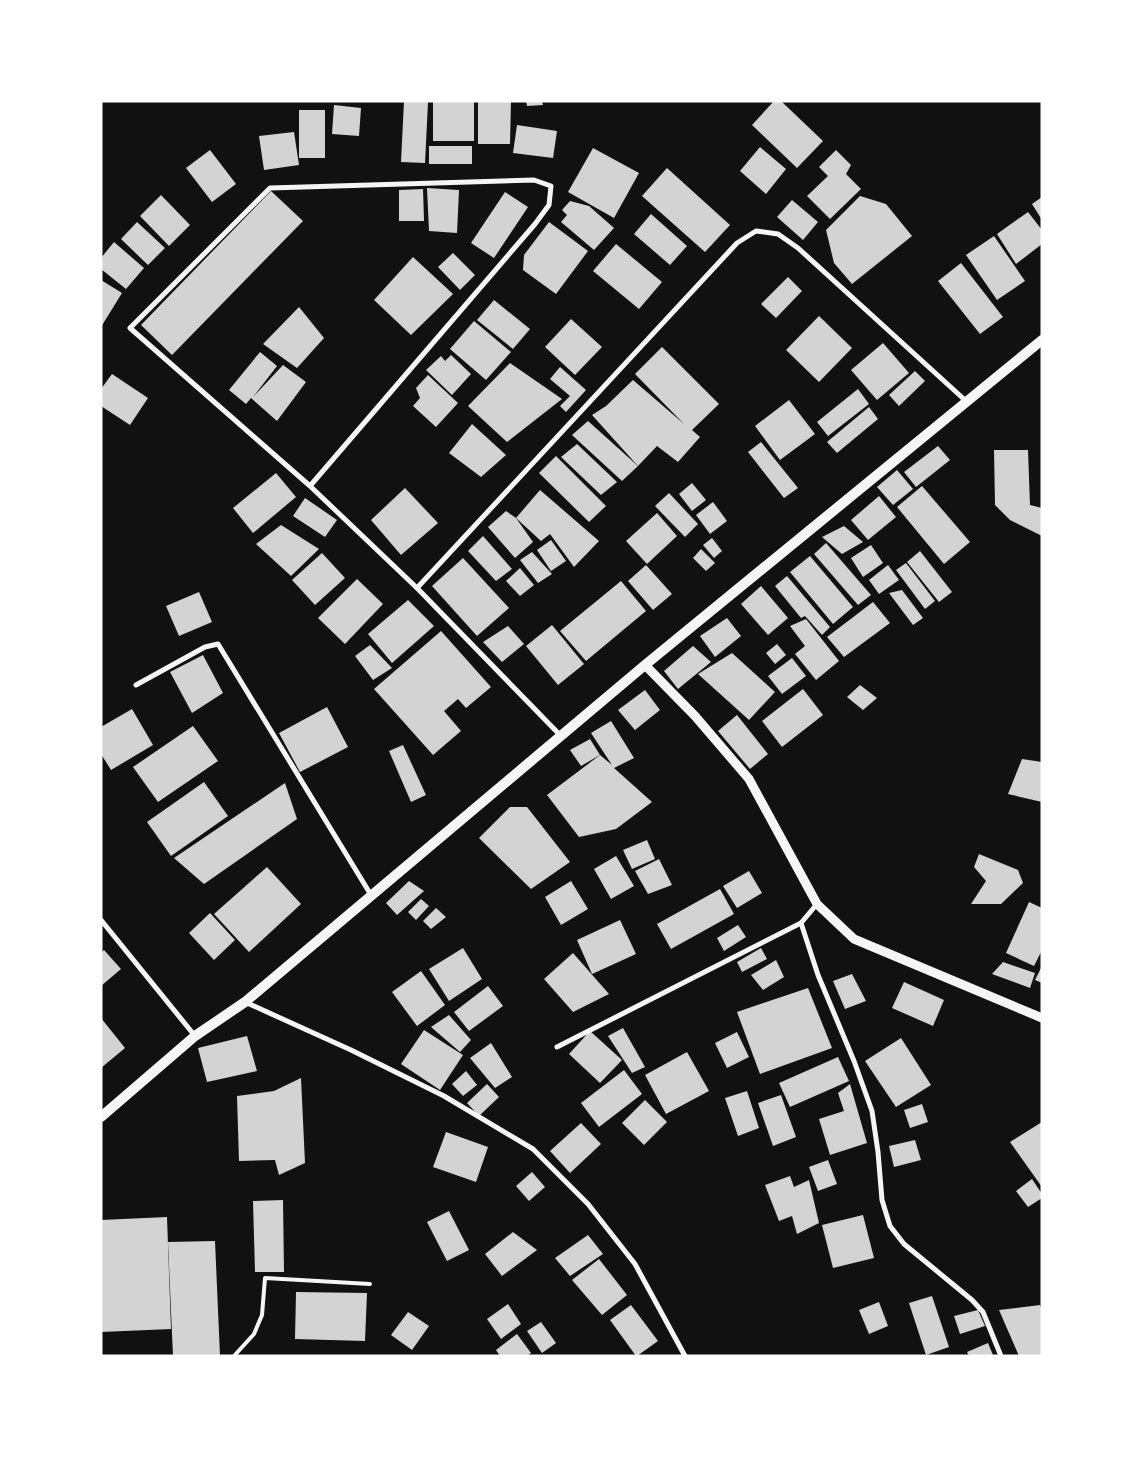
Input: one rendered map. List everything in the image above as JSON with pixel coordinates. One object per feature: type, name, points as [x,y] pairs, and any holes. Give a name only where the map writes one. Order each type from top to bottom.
[{"type":"main road","points":[[101,1117],[195,1036],[245,1002],[644,665],[1042,340]]},
{"type":"street","points":[[310,486],[535,224],[548,205],[551,186],[534,180],[270,188],[130,328],[310,486],[417,588],[560,735]]},
{"type":"street","points":[[417,588],[737,243],[756,231],[778,234],[798,248],[966,401]]},
{"type":"street","points":[[136,685],[205,647],[218,644],[371,896]]},
{"type":"street","points":[[644,665],[695,716],[749,779],[817,904],[854,939],[1042,1018]]},
{"type":"street","points":[[557,1047],[801,923],[817,904]]},
{"type":"street","points":[[101,920],[195,1036]]},
{"type":"street","points":[[801,923],[818,975],[872,1111],[882,1200],[890,1226],[904,1244],[972,1300],[983,1312],[1001,1356]]},
{"type":"street","points":[[245,1002],[351,1050],[444,1096],[533,1149],[588,1204],[635,1264],[685,1356]]},
{"type":"lane","points":[[234,1356],[254,1334],[262,1315],[265,1278],[370,1284]]},
{"type":"building","points":[[404,101],[428,102],[425,163],[401,162]]},
{"type":"building","points":[[433,101],[474,101],[474,141],[433,141]]},
{"type":"building","points":[[478,101],[511,101],[510,144],[478,144]]},
{"type":"building","points":[[526,101],[542,101],[543,105],[527,106]]},
{"type":"building","points":[[774,101],[781,101],[823,141],[797,168],[752,125]]},
{"type":"building","points":[[334,105],[361,108],[359,136],[332,134]]},
{"type":"building","points":[[299,110],[325,110],[325,158],[299,158]]},
{"type":"building","points":[[517,125],[557,131],[553,158],[513,153]]},
{"type":"building","points":[[294,132],[299,165],[264,170],[259,136]]},
{"type":"building","points":[[429,146],[472,146],[472,164],[429,164]]},
{"type":"building","points":[[760,147],[786,169],[766,194],[740,171]]},
{"type":"building","points":[[593,148],[639,173],[614,218],[568,192]]},
{"type":"building","points":[[210,150],[236,184],[212,202],[186,168]]},
{"type":"building","points":[[836,150],[851,165],[846,174],[861,189],[830,219],[807,196],[828,176],[819,167]]},
{"type":"building","points":[[667,168],[730,225],[705,252],[642,196]]},
{"type":"building","points":[[427,188],[459,190],[457,233],[429,231]]},
{"type":"building","points":[[423,189],[424,221],[399,221],[399,190]]},
{"type":"building","points":[[271,191],[303,221],[172,355],[141,325]]},
{"type":"building","points":[[505,192],[528,207],[494,258],[471,243]]},
{"type":"building","points":[[161,195],[190,225],[169,246],[140,216]]},
{"type":"building","points":[[860,196],[886,204],[912,236],[852,284],[834,263],[826,230]]},
{"type":"building","points":[[1042,197],[1042,220],[1032,204]]},
{"type":"building","points":[[792,200],[818,222],[803,240],[777,217]]},
{"type":"building","points":[[570,201],[589,206],[614,228],[594,250],[561,222],[567,215],[562,210]]},
{"type":"building","points":[[1028,212],[1042,230],[1042,244],[1016,264],[997,234]]},
{"type":"building","points":[[651,214],[687,246],[670,265],[634,234]]},
{"type":"building","points":[[137,222],[165,248],[148,265],[121,239]]},
{"type":"building","points":[[549,222],[588,251],[556,294],[523,270],[524,255]]},
{"type":"building","points":[[994,236],[1025,281],[997,300],[966,255]]},
{"type":"building","points":[[114,242],[144,268],[126,289],[101,269],[101,258]]},
{"type":"building","points":[[616,244],[662,282],[639,309],[593,271]]},
{"type":"building","points":[[453,253],[475,275],[460,290],[438,267]]},
{"type":"building","points":[[413,257],[453,294],[411,335],[374,300]]},
{"type":"building","points":[[961,263],[1003,317],[980,334],[938,281]]},
{"type":"building","points":[[788,277],[802,291],[776,318],[761,304]]},
{"type":"building","points":[[101,280],[122,293],[101,327]]},
{"type":"building","points":[[494,300],[530,329],[513,349],[477,320]]},
{"type":"building","points":[[299,307],[324,338],[297,368],[263,344]]},
{"type":"building","points":[[819,316],[852,348],[819,382],[786,350]]},
{"type":"building","points":[[571,319],[602,347],[575,375],[545,347]]},
{"type":"building","points":[[474,321],[511,352],[486,380],[450,349]]},
{"type":"building","points":[[883,343],[909,373],[877,400],[851,370]]},
{"type":"building","points":[[662,347],[719,404],[692,430],[700,437],[678,462],[657,446],[638,466],[592,415],[606,406],[633,380],[684,424],[635,374]]},
{"type":"building","points":[[260,352],[277,366],[253,397],[283,365],[306,382],[277,421],[251,398],[246,404],[229,390]]},
{"type":"building","points":[[451,355],[471,374],[452,395],[426,370],[441,356],[445,361]]},
{"type":"building","points":[[510,363],[562,399],[507,442],[468,406]]},
{"type":"building","points":[[560,367],[586,390],[566,412],[560,406],[570,396],[550,379]]},
{"type":"building","points":[[915,371],[925,381],[899,406],[889,395]]},
{"type":"building","points":[[112,374],[148,398],[130,425],[101,406],[101,389]]},
{"type":"building","points":[[428,375],[458,403],[436,427],[413,406],[420,398],[416,388]]},
{"type":"building","points":[[858,389],[869,404],[828,436],[817,422]]},
{"type":"building","points":[[789,400],[815,434],[780,460],[755,426]]},
{"type":"building","points":[[869,407],[878,419],[837,453],[827,442]]},
{"type":"building","points":[[588,421],[638,466],[622,481],[572,435]]},
{"type":"building","points":[[472,424],[506,455],[481,477],[449,453]]},
{"type":"building","points":[[761,442],[798,488],[784,498],[748,452]]},
{"type":"building","points":[[577,444],[617,482],[601,495],[561,457]]},
{"type":"building","points":[[938,446],[950,460],[916,487],[904,472]]},
{"type":"building","points":[[994,450],[1028,450],[1030,505],[1042,508],[1042,536],[1010,520],[995,505]]},
{"type":"building","points":[[556,456],[606,506],[589,522],[539,473]]},
{"type":"building","points":[[897,470],[913,489],[893,505],[877,487]]},
{"type":"building","points":[[276,473],[296,497],[253,533],[233,508]]},
{"type":"building","points":[[692,483],[706,500],[692,511],[679,494]]},
{"type":"building","points":[[922,486],[970,542],[944,564],[897,507]]},
{"type":"building","points":[[405,488],[438,523],[401,555],[371,520]]},
{"type":"building","points":[[540,490],[599,541],[574,567],[550,534],[541,541],[516,518]]},
{"type":"building","points":[[669,493],[698,524],[685,537],[655,506]]},
{"type":"building","points":[[879,496],[896,517],[868,540],[851,520]]},
{"type":"building","points":[[305,498],[337,520],[325,537],[293,516]]},
{"type":"building","points":[[713,502],[727,521],[710,534],[696,515]]},
{"type":"building","points":[[506,511],[516,518],[533,542],[515,558],[488,527]]},
{"type":"building","points":[[657,513],[677,536],[647,564],[626,541]]},
{"type":"building","points":[[281,525],[319,549],[291,576],[256,544]]},
{"type":"building","points":[[844,526],[863,542],[842,554],[822,537]]},
{"type":"building","points":[[483,536],[512,569],[496,581],[468,551]]},
{"type":"building","points":[[712,538],[722,551],[714,558],[703,545]]},
{"type":"building","points":[[551,540],[566,561],[551,571],[537,550]]},
{"type":"building","points":[[826,543],[871,595],[858,605],[814,554]]},
{"type":"building","points":[[871,545],[883,563],[863,577],[851,558]]},
{"type":"building","points":[[701,549],[715,563],[706,571],[693,558]]},
{"type":"building","points":[[920,551],[952,592],[939,602],[907,562]]},
{"type":"building","points":[[532,552],[552,574],[538,583],[520,560]]},
{"type":"building","points":[[322,553],[345,578],[315,605],[292,580]]},
{"type":"building","points":[[810,556],[853,607],[833,624],[790,572]]},
{"type":"building","points":[[463,558],[509,608],[477,636],[432,586]]},
{"type":"building","points":[[906,563],[935,601],[925,609],[896,570]]},
{"type":"building","points":[[646,565],[672,594],[653,610],[628,581]]},
{"type":"building","points":[[888,565],[899,580],[879,594],[869,580]]},
{"type":"building","points":[[520,568],[534,585],[520,596],[506,581]]},
{"type":"building","points":[[787,576],[830,627],[822,635],[805,616],[801,618],[775,586]]},
{"type":"building","points":[[357,579],[383,604],[345,644],[318,618]]},
{"type":"building","points":[[621,581],[646,611],[586,661],[560,631]]},
{"type":"building","points":[[761,586],[788,618],[768,635],[741,604]]},
{"type":"building","points":[[902,590],[923,618],[913,625],[889,593]]},
{"type":"building","points":[[199,592],[212,622],[179,636],[166,606]]},
{"type":"building","points":[[408,600],[434,626],[392,663],[368,634]]},
{"type":"building","points":[[873,602],[890,623],[844,657],[827,637]]},
{"type":"building","points":[[727,618],[741,636],[715,657],[700,636]]},
{"type":"building","points":[[806,619],[839,661],[816,680],[795,654],[805,646],[790,626]]},
{"type":"building","points":[[552,625],[584,664],[558,685],[526,646]]},
{"type":"building","points":[[508,626],[524,644],[502,662],[483,642]]},
{"type":"building","points":[[441,631],[491,687],[466,708],[458,699],[444,711],[461,731],[433,755],[374,689]]},
{"type":"building","points":[[777,644],[786,655],[775,664],[766,653]]},
{"type":"building","points":[[370,645],[392,668],[373,680],[355,656]]},
{"type":"building","points":[[693,646],[711,662],[678,689],[664,671]]},
{"type":"building","points":[[732,653],[775,692],[749,720],[698,674]]},
{"type":"building","points":[[203,655],[223,693],[192,713],[170,672]]},
{"type":"building","points":[[792,658],[806,676],[782,694],[768,676]]},
{"type":"building","points":[[860,685],[877,698],[863,710],[847,697]]},
{"type":"building","points":[[803,689],[823,715],[782,747],[762,721]]},
{"type":"building","points":[[645,690],[660,710],[635,730],[618,710]]},
{"type":"building","points":[[327,707],[348,747],[300,772],[279,733]]},
{"type":"building","points":[[132,709],[153,745],[111,770],[101,754],[101,727]]},
{"type":"building","points":[[737,715],[768,754],[750,769],[718,731]]},
{"type":"building","points":[[611,721],[634,758],[614,768],[652,802],[616,829],[579,837],[547,795],[600,755],[612,765],[591,733]]},
{"type":"building","points":[[193,726],[218,761],[158,802],[133,767]]},
{"type":"building","points":[[590,739],[600,755],[581,766],[570,750]]},
{"type":"building","points":[[403,745],[426,795],[411,802],[389,751]]},
{"type":"building","points":[[1022,759],[1042,762],[1042,802],[1008,794]]},
{"type":"building","points":[[204,782],[228,816],[171,856],[147,822]]},
{"type":"building","points":[[285,783],[297,819],[204,884],[174,858]]},
{"type":"building","points":[[510,807],[527,807],[570,862],[531,889],[479,838]]},
{"type":"building","points":[[647,840],[655,859],[632,869],[623,850]]},
{"type":"building","points":[[979,854],[1018,870],[1023,883],[1001,904],[971,904],[986,881],[974,867]]},
{"type":"building","points":[[616,856],[634,886],[611,899],[594,869]]},
{"type":"building","points":[[659,859],[672,885],[648,894],[635,871]]},
{"type":"building","points":[[267,867],[301,904],[249,952],[214,914]]},
{"type":"building","points":[[749,871],[762,893],[737,908],[723,886]]},
{"type":"building","points":[[409,881],[424,891],[397,915],[386,903]]},
{"type":"building","points":[[571,881],[588,909],[561,925],[545,897]]},
{"type":"building","points":[[720,889],[734,914],[671,949],[657,924]]},
{"type":"building","points":[[421,899],[429,906],[416,920],[408,912]]},
{"type":"building","points":[[1029,902],[1042,908],[1042,950],[1034,966],[1006,953]]},
{"type":"building","points":[[436,908],[446,917],[431,929],[423,921]]},
{"type":"building","points":[[210,913],[235,940],[214,960],[189,933]]},
{"type":"building","points":[[620,920],[636,954],[592,974],[577,940]]},
{"type":"building","points":[[738,925],[746,937],[724,951],[717,938]]},
{"type":"building","points":[[463,948],[482,979],[449,1001],[429,969]]},
{"type":"building","points":[[761,948],[767,959],[742,972],[737,962]]},
{"type":"building","points":[[104,950],[121,969],[101,986],[101,953]]},
{"type":"building","points":[[573,953],[609,994],[573,1012],[544,979]]},
{"type":"building","points":[[776,960],[784,977],[763,990],[751,975]]},
{"type":"building","points":[[1003,962],[1035,973],[1030,988],[992,974]]},
{"type":"building","points":[[1042,966],[1042,983],[1035,980]]},
{"type":"building","points":[[421,971],[445,1005],[417,1026],[392,992]]},
{"type":"building","points":[[852,974],[866,1001],[845,1009],[833,981]]},
{"type":"building","points":[[904,982],[944,1000],[933,1026],[892,1008]]},
{"type":"building","points":[[488,986],[503,1006],[469,1031],[454,1012]]},
{"type":"building","points":[[808,988],[832,1048],[760,1074],[737,1012]]},
{"type":"building","points":[[449,1015],[471,1040],[460,1052],[431,1027]]},
{"type":"building","points":[[101,1018],[125,1048],[101,1068]]},
{"type":"building","points":[[623,1028],[645,1067],[632,1073],[608,1036]]},
{"type":"building","points":[[424,1030],[463,1055],[440,1090],[401,1064]]},
{"type":"building","points":[[590,1031],[622,1060],[600,1083],[569,1054]]},
{"type":"building","points":[[737,1032],[749,1057],[727,1068],[715,1043]]},
{"type":"building","points":[[247,1036],[257,1071],[207,1082],[198,1048]]},
{"type":"building","points":[[901,1038],[931,1085],[896,1107],[865,1061]]},
{"type":"building","points":[[491,1043],[512,1077],[495,1088],[470,1058]]},
{"type":"building","points":[[687,1052],[709,1091],[666,1114],[645,1075]]},
{"type":"building","points":[[838,1057],[849,1081],[790,1107],[779,1083]]},
{"type":"building","points":[[624,1070],[642,1094],[599,1127],[581,1103]]},
{"type":"building","points":[[466,1071],[477,1085],[463,1096],[452,1084]]},
{"type":"building","points":[[301,1078],[305,1163],[279,1175],[275,1160],[239,1161],[237,1096],[274,1091]]},
{"type":"building","points":[[487,1084],[499,1097],[479,1116],[467,1103]]},
{"type":"building","points":[[850,1084],[867,1143],[830,1155],[819,1119],[844,1111],[838,1093]]},
{"type":"building","points":[[747,1091],[759,1128],[738,1136],[725,1098]]},
{"type":"building","points":[[781,1095],[796,1137],[773,1146],[758,1103]]},
{"type":"building","points":[[645,1100],[667,1122],[644,1145],[622,1123]]},
{"type":"building","points":[[922,1104],[928,1122],[910,1128],[904,1110]]},
{"type":"building","points":[[1042,1122],[1042,1187],[1010,1142]]},
{"type":"building","points":[[581,1123],[601,1144],[570,1173],[550,1151]]},
{"type":"building","points":[[446,1132],[488,1147],[476,1182],[433,1167]]},
{"type":"building","points":[[915,1140],[921,1160],[894,1167],[889,1146]]},
{"type":"building","points":[[828,1160],[837,1184],[818,1191],[809,1167]]},
{"type":"building","points":[[532,1172],[545,1187],[529,1201],[516,1186]]},
{"type":"building","points":[[790,1176],[794,1187],[809,1180],[819,1223],[797,1234],[792,1216],[779,1221],[765,1185]]},
{"type":"building","points":[[1032,1179],[1042,1194],[1042,1198],[1028,1207],[1016,1191]]},
{"type":"building","points":[[283,1200],[284,1272],[255,1272],[253,1201]]},
{"type":"building","points":[[449,1211],[469,1250],[447,1261],[427,1222]]},
{"type":"building","points":[[863,1215],[874,1258],[833,1268],[822,1225]]},
{"type":"building","points":[[167,1217],[171,1329],[101,1332],[101,1220]]},
{"type":"building","points":[[513,1232],[537,1250],[502,1276],[485,1254]]},
{"type":"building","points":[[588,1235],[603,1254],[570,1276],[555,1258]]},
{"type":"building","points":[[215,1241],[220,1356],[173,1356],[168,1242]]},
{"type":"building","points":[[599,1259],[627,1295],[602,1315],[572,1280]]},
{"type":"building","points":[[296,1292],[367,1293],[365,1341],[295,1339]]},
{"type":"building","points":[[932,1296],[949,1347],[926,1355],[909,1303]]},
{"type":"building","points":[[879,1302],[888,1326],[869,1334],[859,1310]]},
{"type":"building","points":[[508,1304],[521,1324],[501,1339],[487,1319]]},
{"type":"building","points":[[631,1305],[658,1341],[637,1356],[610,1320]]},
{"type":"building","points":[[1040,1305],[1042,1310],[1042,1356],[1019,1356],[999,1310]]},
{"type":"building","points":[[978,1310],[985,1326],[960,1334],[954,1316]]},
{"type":"building","points":[[408,1312],[429,1326],[412,1350],[391,1335]]},
{"type":"building","points":[[541,1322],[556,1343],[542,1353],[527,1331]]},
{"type":"building","points":[[517,1334],[531,1353],[527,1356],[500,1356],[496,1350]]},
{"type":"building","points":[[988,1343],[993,1355],[969,1356],[967,1352]]}]
